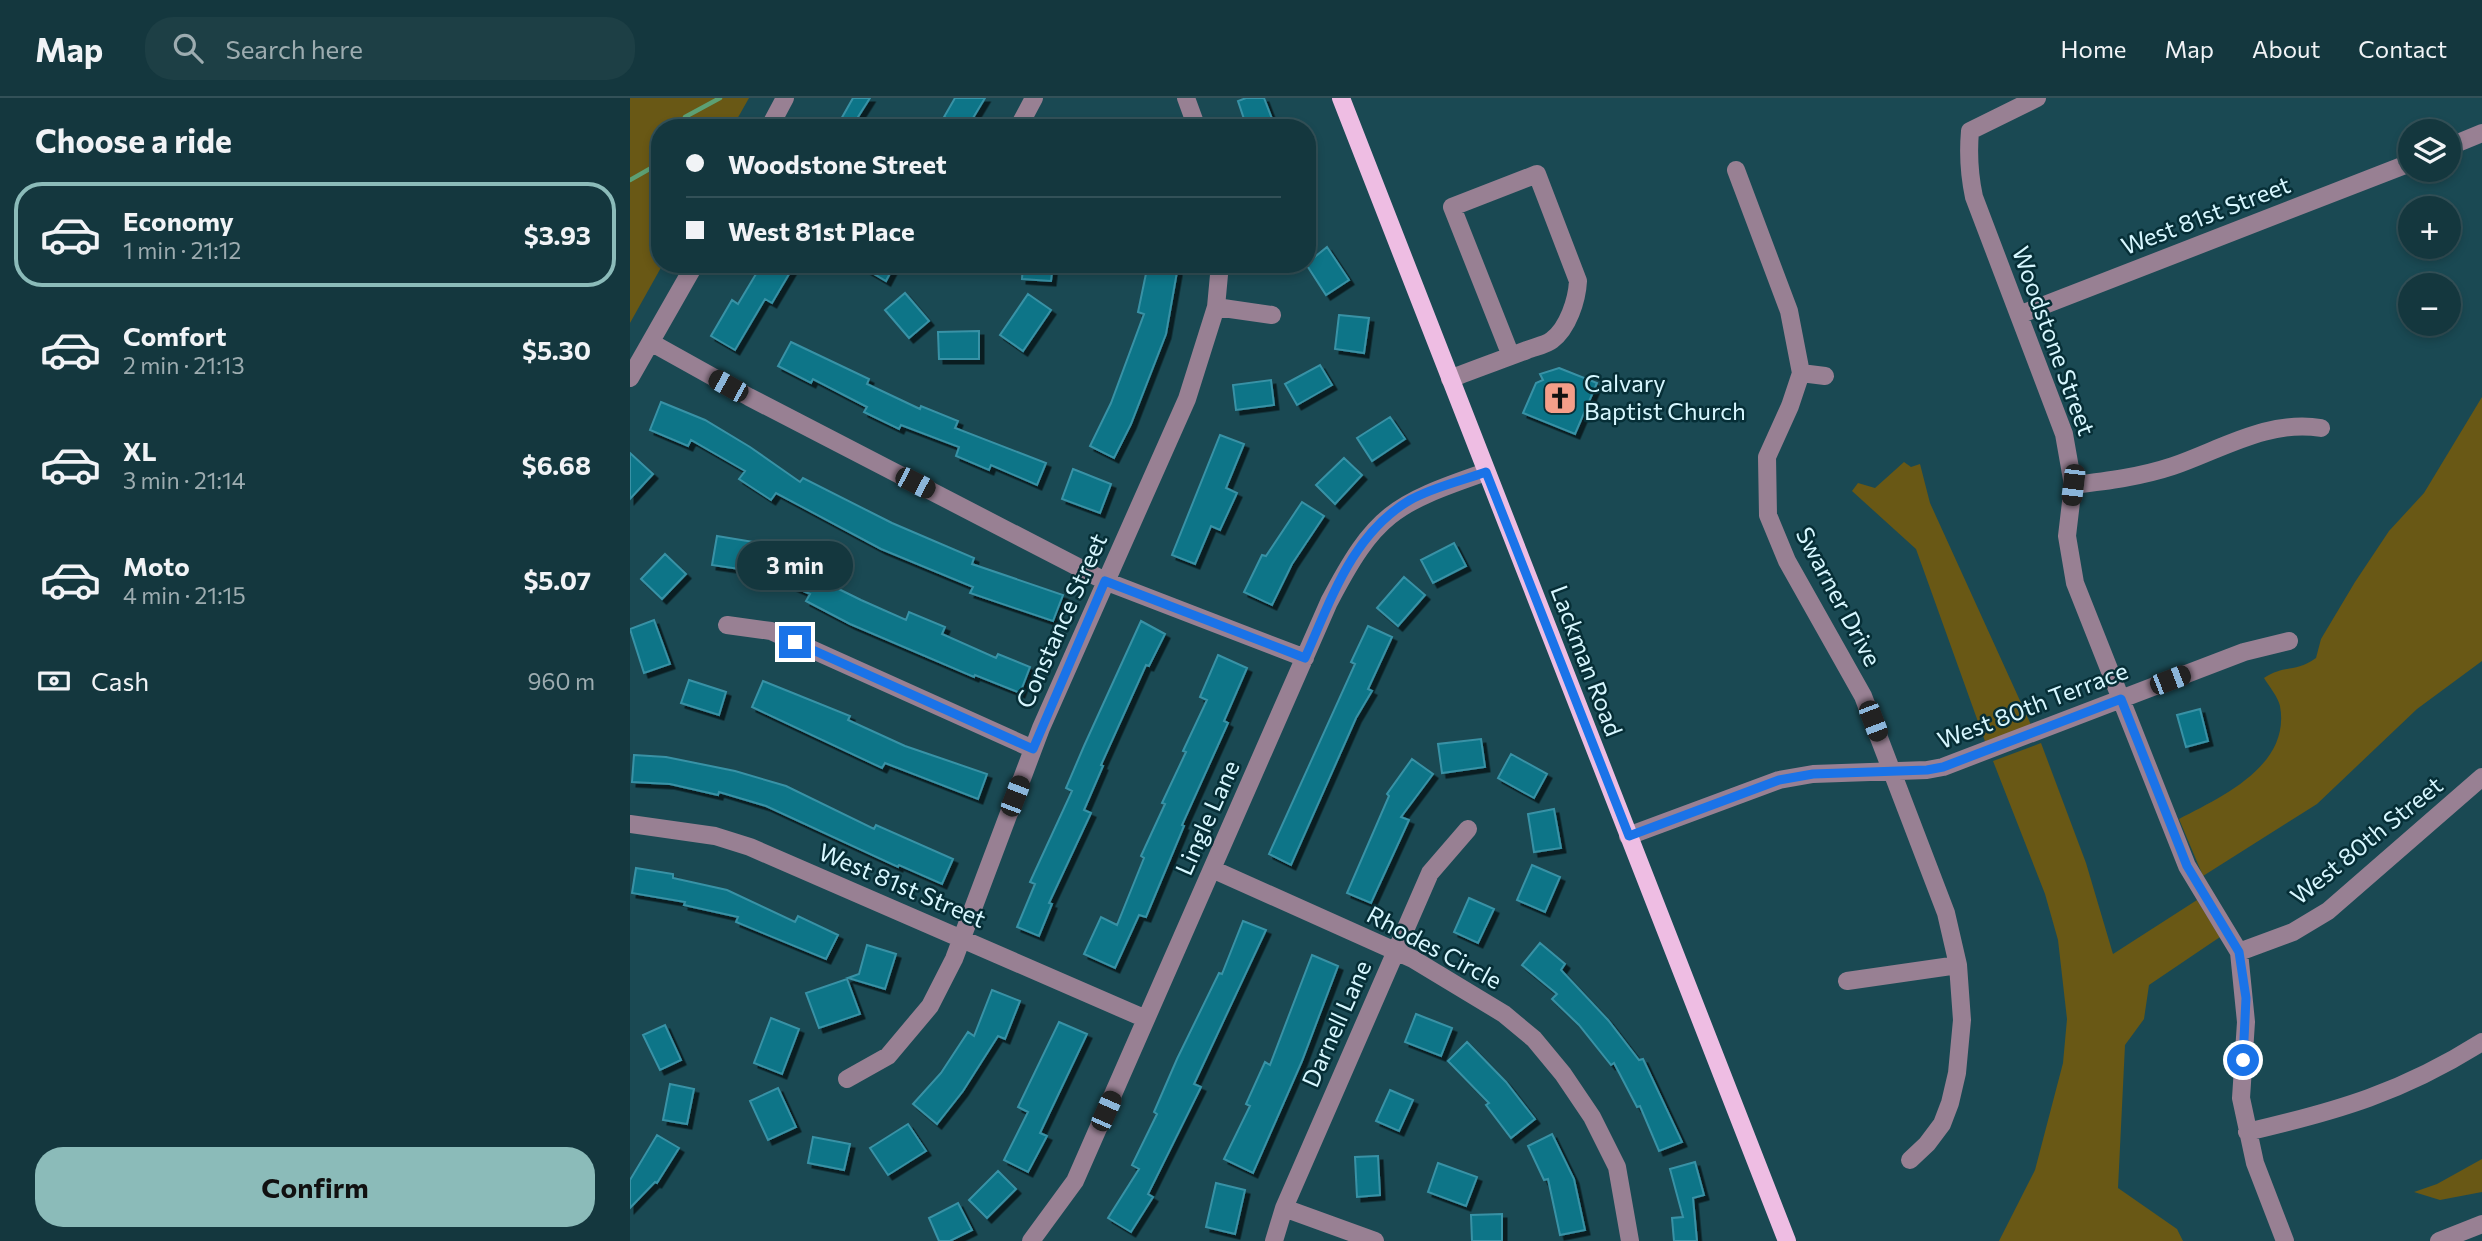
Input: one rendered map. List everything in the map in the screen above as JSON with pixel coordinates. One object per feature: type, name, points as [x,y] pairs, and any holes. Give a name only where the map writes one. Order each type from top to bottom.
[{"type":"main road","name":"Lackman Road","points":[[1341,98],[1787,1241]]},
{"type":"street","points":[[774,119],[785,98]]},
{"type":"street","points":[[1023,119],[1034,98]]},
{"type":"street","points":[[1186,98],[1194,119]]},
{"type":"street","name":"Woodstone Street","points":[[2037,98],[1970,131],[1967,158],[1974,197],[2064,435],[2073,485],[2067,536],[2069,561],[2187,866],[2239,952],[2246,1022],[2241,1098],[2255,1163],[2285,1241]]},
{"type":"street","points":[[2461,142],[2478,136],[2482,155]]},
{"type":"street","name":"West 81st Street","points":[[2019,315],[2398,168]]},
{"type":"street","name":"Swarner Drive","points":[[1735,170],[1789,311],[1801,373],[1790,406],[1767,457],[1768,515],[1787,561],[1863,696],[1946,914],[1958,965],[1962,1020],[1955,1083],[1942,1124],[1910,1160]]},
{"type":"street","points":[[1450,379],[1511,356],[1552,340],[1565,324],[1577,295],[1578,281],[1537,174],[1452,207],[1511,356]]},
{"type":"street","points":[[630,378],[690,273]]},
{"type":"street","name":"Constance Street","points":[[847,1079],[888,1056],[930,1006],[962,938],[1033,749],[1187,399],[1216,307],[1219,273]]},
{"type":"street","points":[[1216,307],[1272,315]]},
{"type":"street","points":[[652,343],[748,397],[1105,581],[1305,658]]},
{"type":"street","points":[[1801,373],[1825,376]]},
{"type":"street","points":[[2073,485],[2137,477],[2268,430],[2303,425],[2321,428]]},
{"type":"street","name":"Lingle Lane","points":[[1031,1241],[1075,1181],[1305,658],[1354,554],[1375,526],[1411,500],[1486,472]]},
{"type":"street","points":[[727,625],[771,631],[1033,749]]},
{"type":"street","name":"West 80th Terrace","points":[[1629,836],[1779,780],[1813,774],[1892,772],[1943,767],[2244,652],[2289,641]]},
{"type":"street","name":"West 80th Street","points":[[2239,952],[2293,932],[2328,911],[2482,777]]},
{"type":"street","name":"West 81st Street","points":[[630,824],[715,836],[750,848],[1146,1019]]},
{"type":"street","name":"Darnell Lane","points":[[1274,1241],[1284,1208],[1430,873],[1468,830]]},
{"type":"street","name":"Rhodes Circle","points":[[1212,869],[1396,951],[1459,985],[1504,1014],[1534,1039],[1563,1074],[1592,1117],[1617,1167],[1630,1241]]},
{"type":"street","points":[[1847,981],[1958,965]]},
{"type":"street","points":[[2247,1132],[2353,1106],[2435,1070],[2482,1041]]},
{"type":"street","points":[[1284,1208],[1375,1241]]},
{"type":"street","points":[[2439,1241],[2482,1224]]},
{"type":"shaded area","points":[[630,98],[749,98],[737,119],[651,119],[651,273],[658,273],[630,323]]},
{"type":"shaded area","points":[[2482,397],[2482,661],[2417,709],[2317,804],[2203,876],[2179,819],[2232,789],[2264,762],[2275,746],[2281,727],[2279,703],[2264,678],[2278,671],[2309,663],[2316,658],[2321,639],[2355,582],[2389,531],[2424,493]]},
{"type":"shaded area","points":[[1904,462],[1911,467],[1920,464],[1930,503],[2032,727],[1986,744],[1916,549],[1852,491],[1858,483],[1875,488]]},
{"type":"shaded area","points":[[2041,743],[2086,863],[2113,954],[2197,900],[2220,937],[2149,985],[2144,1019],[2125,1045],[2118,1188],[2177,1229],[2183,1241],[1999,1241],[2035,1170],[2063,1063],[2067,1019],[2058,940],[2045,894],[1993,761]]},
{"type":"shaded area","points":[[2482,1159],[2482,1192],[2440,1200],[2414,1192],[2437,1184]]},
{"type":"building","points":[[853,98],[870,98],[858,117],[861,119],[841,119]]},
{"type":"building","points":[[955,98],[985,98],[972,119],[944,117]]},
{"type":"building","points":[[1264,98],[1272,119],[1244,119],[1238,101]]},
{"type":"building","points":[[1327,247],[1349,280],[1326,295],[1312,273],[1316,273],[1316,256]]},
{"type":"building","points":[[757,273],[790,273],[772,303],[765,299],[735,350],[711,336],[732,300],[738,304]]},
{"type":"building","points":[[872,273],[890,273],[886,281]]},
{"type":"building","points":[[1022,273],[1052,273],[1051,281],[1022,279]]},
{"type":"building","points":[[1146,273],[1177,273],[1166,334],[1131,424],[1114,458],[1090,446],[1111,403],[1144,314],[1138,312]]},
{"type":"building","points":[[905,293],[929,321],[909,338],[885,310]]},
{"type":"building","points":[[1028,294],[1051,310],[1023,351],[1000,335]]},
{"type":"building","points":[[1339,315],[1369,318],[1364,353],[1335,349]]},
{"type":"building","points":[[979,331],[979,359],[939,359],[938,332]]},
{"type":"building","points":[[791,342],[869,379],[867,384],[920,409],[921,406],[958,421],[955,428],[1046,463],[1037,485],[991,465],[989,470],[956,456],[959,447],[901,425],[899,429],[864,412],[867,407],[813,379],[811,383],[778,366]]},
{"type":"building","points":[[1320,365],[1332,385],[1297,405],[1285,384]]},
{"type":"building","name":"Calvary Baptist Church","points":[[1559,368],[1597,383],[1575,434],[1523,413],[1536,383],[1543,380],[1540,374]]},
{"type":"building","points":[[1271,380],[1274,405],[1236,410],[1233,385]]},
{"type":"building","points":[[661,402],[705,420],[800,482],[803,478],[892,523],[974,558],[972,564],[1063,595],[1053,621],[970,593],[973,587],[881,549],[776,493],[771,500],[739,479],[745,471],[691,440],[688,446],[650,430]]},
{"type":"building","points":[[1390,417],[1405,439],[1372,461],[1357,438]]},
{"type":"building","points":[[1220,435],[1244,444],[1226,488],[1237,493],[1220,530],[1211,526],[1195,564],[1172,555]]},
{"type":"building","points":[[630,453],[653,474],[630,499]]},
{"type":"building","points":[[1344,458],[1362,475],[1335,504],[1316,485]]},
{"type":"building","points":[[1073,469],[1111,484],[1100,513],[1062,499]]},
{"type":"building","points":[[1302,502],[1324,516],[1292,564],[1272,605],[1244,592],[1262,555],[1266,556]]},
{"type":"building","points":[[717,536],[772,545],[813,562],[808,574],[861,600],[906,620],[909,612],[945,627],[942,634],[996,658],[998,654],[1030,667],[1020,693],[975,675],[974,677],[850,624],[806,601],[810,594],[760,572],[712,565]]},
{"type":"building","points":[[1454,543],[1466,566],[1433,583],[1421,560]]},
{"type":"building","points":[[665,554],[686,574],[662,599],[641,579]]},
{"type":"building","points":[[1404,577],[1425,595],[1398,626],[1377,608]]},
{"type":"building","points":[[654,620],[670,664],[644,673],[630,629]]},
{"type":"building","points":[[1141,621],[1165,634],[1149,666],[1146,665],[1101,765],[1103,766],[1084,810],[1091,813],[1049,903],[1052,904],[1039,936],[1017,927],[1035,884],[1030,882],[1072,791],[1066,788]]},
{"type":"building","points":[[1368,626],[1392,637],[1368,689],[1372,691],[1356,718],[1291,865],[1269,854],[1355,664],[1351,662]]},
{"type":"building","points":[[1218,655],[1247,668],[1224,721],[1228,723],[1182,825],[1184,826],[1146,917],[1139,915],[1115,968],[1084,954],[1101,917],[1117,925],[1144,858],[1141,856],[1165,804],[1162,803],[1207,700],[1200,697]]},
{"type":"building","points":[[689,680],[726,692],[719,715],[681,703]]},
{"type":"building","points":[[763,681],[850,716],[848,720],[905,746],[987,774],[978,799],[885,763],[882,768],[752,707]]},
{"type":"building","points":[[2200,709],[2208,741],[2186,747],[2177,715]]},
{"type":"building","points":[[1481,739],[1485,767],[1442,773],[1438,744]]},
{"type":"building","points":[[1511,754],[1547,774],[1534,798],[1498,778]]},
{"type":"building","points":[[634,755],[666,757],[735,771],[786,786],[874,829],[876,825],[953,859],[942,884],[899,865],[898,867],[766,806],[719,792],[718,795],[670,784],[632,782]]},
{"type":"building","points":[[1412,759],[1433,774],[1401,817],[1409,820],[1371,903],[1347,893],[1389,796],[1387,794]]},
{"type":"building","points":[[1554,809],[1561,848],[1534,852],[1528,814]]},
{"type":"building","points":[[1532,865],[1560,877],[1545,912],[1517,900]]},
{"type":"building","points":[[636,868],[673,874],[673,878],[727,890],[795,922],[798,916],[838,935],[826,959],[736,922],[738,917],[684,905],[685,902],[632,893]]},
{"type":"building","points":[[1469,898],[1494,909],[1478,943],[1454,932]]},
{"type":"building","points":[[1243,921],[1266,930],[1194,1084],[1201,1087],[1148,1194],[1153,1197],[1131,1232],[1108,1218],[1139,1169],[1132,1165],[1157,1114],[1154,1112],[1219,973],[1222,974]]},
{"type":"building","points":[[1540,943],[1565,964],[1561,970],[1608,1020],[1639,1060],[1643,1059],[1682,1142],[1659,1151],[1640,1106],[1637,1107],[1614,1063],[1611,1065],[1579,1025],[1552,999],[1557,994],[1522,965]]},
{"type":"building","points":[[867,945],[896,954],[885,989],[848,978],[859,974]]},
{"type":"building","points":[[1312,955],[1338,966],[1302,1061],[1253,1173],[1224,1159],[1250,1106],[1246,1104],[1265,1062],[1270,1065]]},
{"type":"building","points":[[847,979],[860,1014],[819,1028],[806,993]]},
{"type":"building","points":[[992,990],[1020,1001],[1005,1039],[998,1036],[963,1091],[937,1124],[913,1104],[941,1073],[968,1032],[974,1036]]},
{"type":"building","points":[[1416,1014],[1452,1028],[1441,1056],[1405,1042]]},
{"type":"building","points":[[771,1018],[799,1029],[782,1074],[754,1063]]},
{"type":"building","points":[[1059,1022],[1087,1034],[1040,1133],[1047,1136],[1028,1172],[1004,1160],[1028,1112],[1018,1107]]},
{"type":"building","points":[[665,1025],[681,1060],[660,1070],[643,1035]]},
{"type":"building","points":[[1467,1042],[1506,1082],[1535,1119],[1511,1138],[1486,1105],[1489,1103],[1448,1061]]},
{"type":"building","points":[[670,1084],[694,1089],[687,1124],[663,1120]]},
{"type":"building","points":[[778,1088],[796,1127],[768,1140],[750,1101]]},
{"type":"building","points":[[1390,1090],[1413,1100],[1399,1131],[1376,1121]]},
{"type":"building","points":[[908,1124],[926,1151],[888,1175],[870,1148]]},
{"type":"building","points":[[1552,1134],[1574,1179],[1585,1230],[1560,1235],[1548,1179],[1544,1180],[1528,1146]]},
{"type":"building","points":[[657,1135],[679,1148],[657,1183],[630,1208],[630,1180]]},
{"type":"building","points":[[813,1137],[850,1144],[844,1170],[808,1163]]},
{"type":"building","points":[[1378,1156],[1380,1195],[1357,1197],[1355,1157]]},
{"type":"building","points":[[1695,1162],[1704,1195],[1693,1198],[1697,1241],[1674,1241],[1672,1218],[1683,1217],[1670,1169]]},
{"type":"building","points":[[1438,1163],[1477,1177],[1466,1206],[1428,1192]]},
{"type":"building","points":[[998,1171],[1016,1189],[987,1218],[969,1200]]},
{"type":"building","points":[[1216,1183],[1245,1190],[1235,1234],[1206,1227]]},
{"type":"building","points":[[958,1203],[972,1230],[950,1241],[939,1241],[929,1218]]},
{"type":"building","points":[[1502,1214],[1502,1241],[1472,1241],[1471,1215]]},
{"type":"waterway","points":[[684,119],[720,98]]},
{"type":"waterway","points":[[630,180],[651,168]]},
{"type":"place","name":"Calvary Baptist Church","points":[[1560,398]]},
{"type":"route","points":[[795,642],[1033,749],[1105,581],[1305,658],[1329,602],[1354,554],[1375,526],[1411,500],[1486,472],[1629,836],[1751,788],[1779,780],[1813,774],[1927,770],[1943,767],[2121,699],[2187,866],[2239,952],[2246,998],[2243,1060]]}]
